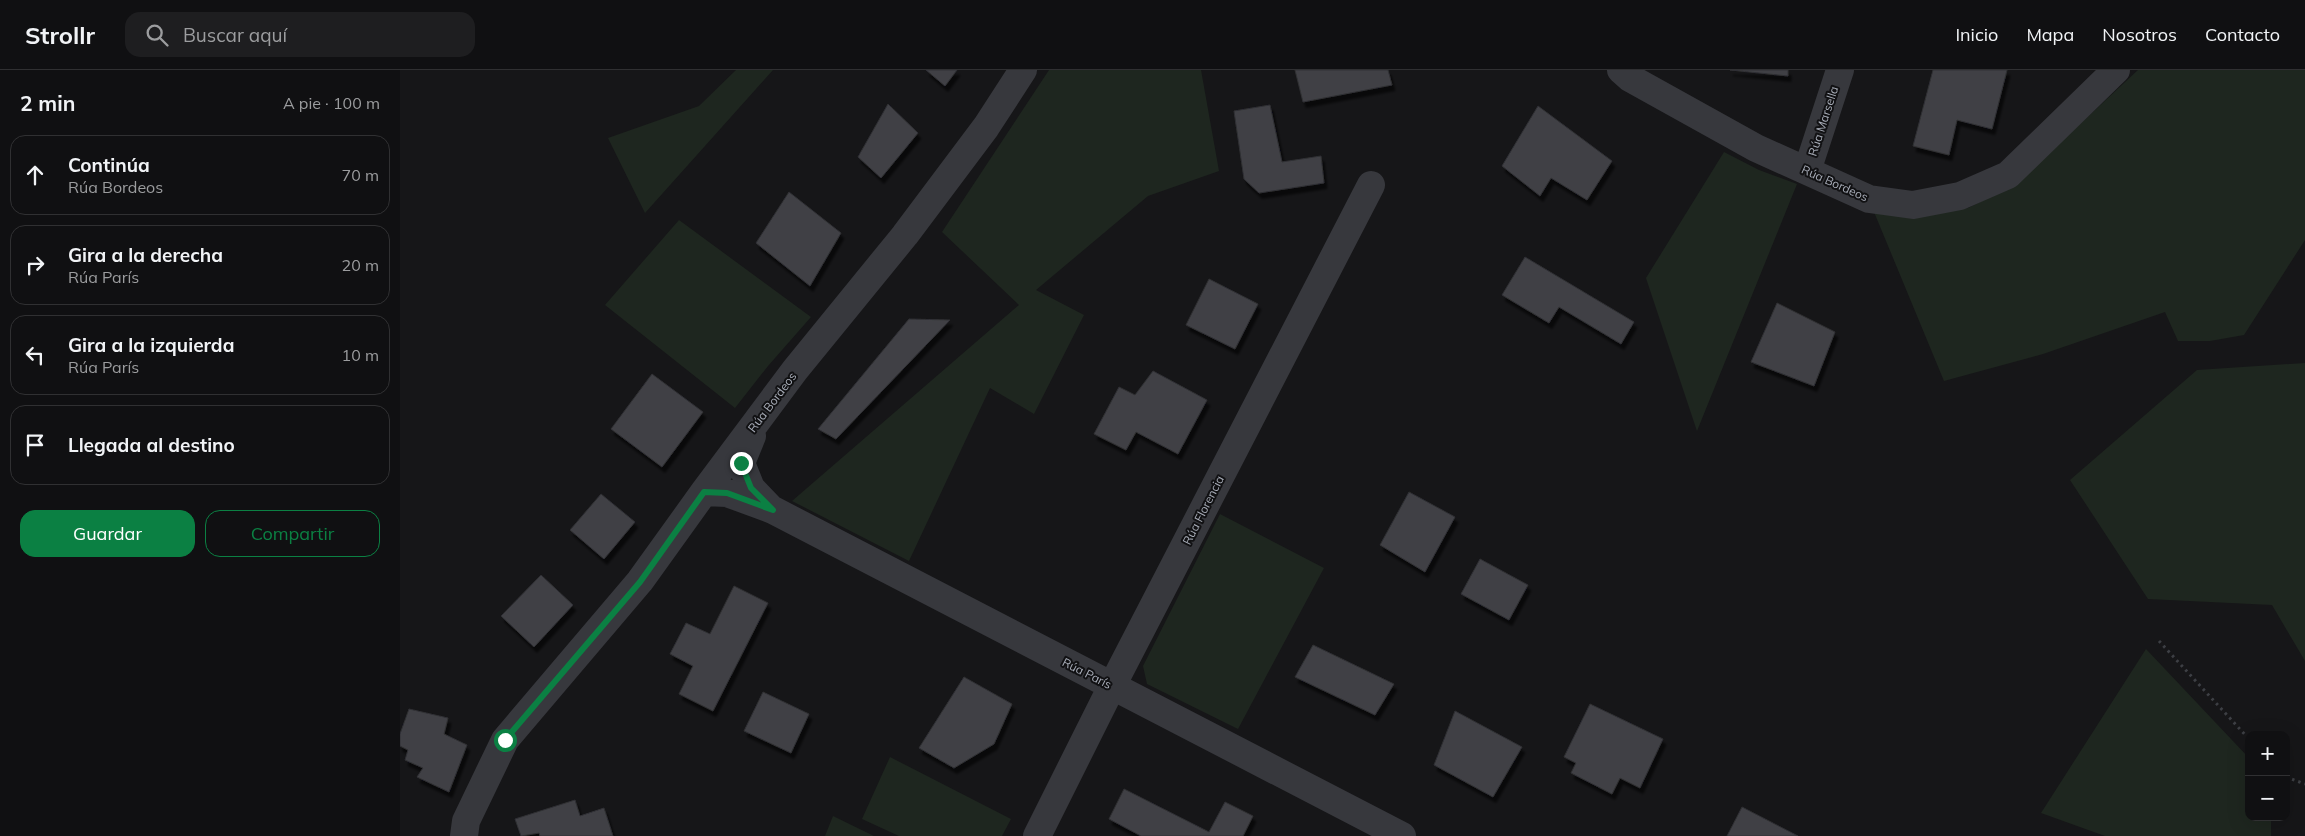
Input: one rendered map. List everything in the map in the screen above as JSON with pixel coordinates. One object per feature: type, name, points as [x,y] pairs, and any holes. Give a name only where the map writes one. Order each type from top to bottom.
[{"type":"street","name":"Rúa Bordeos","points":[[464,836],[466,821],[505,740],[640,582],[760,416],[905,234],[986,127],[1023,70]]},
{"type":"street","name":"Rúa Bordeos","points":[[1621,70],[1630,78],[1756,148],[1869,199],[1913,205],[1960,196],[2008,175],[2116,70]]},
{"type":"street","name":"Rúa Marsella","points":[[1807,171],[1840,70]]},
{"type":"street","name":"Rúa Florencia","points":[[1038,836],[1112,686],[1371,185]]},
{"type":"street","name":"Rúa París","points":[[760,416],[741,463],[751,488],[773,510]]},
{"type":"street","name":"Rúa París","points":[[704,492],[727,493],[773,510],[1402,836]]},
{"type":"path","points":[[2159,641],[2245,735]]},
{"type":"path","points":[[2290,778],[2305,784]]},
{"type":"shaded area","points":[[736,70],[773,70],[645,213],[608,138],[699,106]]},
{"type":"shaded area","points":[[1049,70],[1201,70],[1219,171],[1148,196],[1036,290],[1084,315],[1034,414],[990,388],[909,561],[792,501],[1019,305],[942,232]]},
{"type":"shaded area","points":[[2138,70],[2305,70],[2305,240],[2244,335],[2210,341],[2178,341],[2165,312],[2043,354],[1944,381],[1874,212],[1925,216],[1968,208],[1996,194],[2023,177]]},
{"type":"shaded area","points":[[1724,152],[1759,170],[1797,184],[1697,431],[1646,278]]},
{"type":"shaded area","points":[[679,220],[811,317],[768,366],[735,408],[605,305]]},
{"type":"shaded area","points":[[2305,363],[2305,661],[2272,605],[2148,599],[2070,480],[2197,370]]},
{"type":"shaded area","points":[[1220,514],[1324,568],[1238,729],[1147,684],[1143,666]]},
{"type":"shaded area","points":[[2146,649],[2245,754],[2245,821],[2271,821],[2271,836],[2105,836],[2041,813]]},
{"type":"shaded area","points":[[890,757],[1011,819],[1002,836],[899,836],[862,819]]},
{"type":"shaded area","points":[[833,816],[874,836],[825,836]]},
{"type":"building","points":[[926,70],[957,70],[945,86]]},
{"type":"building","points":[[1295,70],[1388,70],[1392,85],[1303,102]]},
{"type":"building","points":[[1730,70],[1788,70],[1788,76]]},
{"type":"building","points":[[1933,70],[2007,70],[1992,129],[1957,120],[1949,155],[1913,146]]},
{"type":"building","points":[[888,104],[918,133],[881,178],[858,157]]},
{"type":"building","points":[[1270,105],[1282,162],[1321,156],[1324,183],[1259,193],[1244,179],[1234,111]]},
{"type":"building","points":[[1538,106],[1612,161],[1587,200],[1551,178],[1540,196],[1502,166]]},
{"type":"building","points":[[789,192],[841,233],[810,286],[756,243]]},
{"type":"building","points":[[1525,257],[1634,322],[1621,344],[1559,307],[1549,323],[1502,295]]},
{"type":"building","points":[[1209,279],[1258,304],[1235,349],[1186,325]]},
{"type":"building","points":[[1777,303],[1835,332],[1814,386],[1751,362]]},
{"type":"building","points":[[909,319],[950,320],[836,439],[818,429]]},
{"type":"building","points":[[1153,371],[1207,400],[1178,454],[1136,432],[1126,450],[1094,434],[1119,387],[1135,395]]},
{"type":"building","points":[[652,374],[703,412],[662,467],[611,429]]},
{"type":"building","points":[[1409,492],[1455,517],[1425,572],[1380,545]]},
{"type":"building","points":[[601,494],[635,522],[604,559],[570,530]]},
{"type":"building","points":[[1480,559],[1528,585],[1509,620],[1461,594]]},
{"type":"building","points":[[541,575],[573,605],[534,647],[501,616]]},
{"type":"building","points":[[734,586],[768,603],[713,711],[679,694],[693,666],[670,654],[686,623],[710,634]]},
{"type":"building","points":[[1313,645],[1394,684],[1375,715],[1295,677]]},
{"type":"building","points":[[964,677],[1012,704],[994,744],[954,768],[919,748]]},
{"type":"building","points":[[763,692],[809,714],[791,753],[744,731]]},
{"type":"building","points":[[1590,704],[1663,739],[1640,788],[1620,778],[1612,794],[1571,773],[1576,763],[1564,757]]},
{"type":"building","points":[[409,709],[448,718],[444,734],[467,745],[449,792],[417,777],[423,768],[405,760],[408,750],[400,746],[400,734]]},
{"type":"building","points":[[1455,711],[1522,747],[1493,797],[1434,765]]},
{"type":"building","points":[[1124,789],[1209,832],[1225,802],[1253,816],[1243,836],[1141,836],[1109,819]]},
{"type":"building","points":[[575,800],[580,816],[604,808],[613,836],[540,836],[539,833],[521,836],[515,819]]},
{"type":"building","points":[[1742,807],[1798,836],[1727,836]]},
{"type":"route","points":[[505,740],[640,582],[704,492],[727,493],[773,510],[751,488],[741,463]]}]
